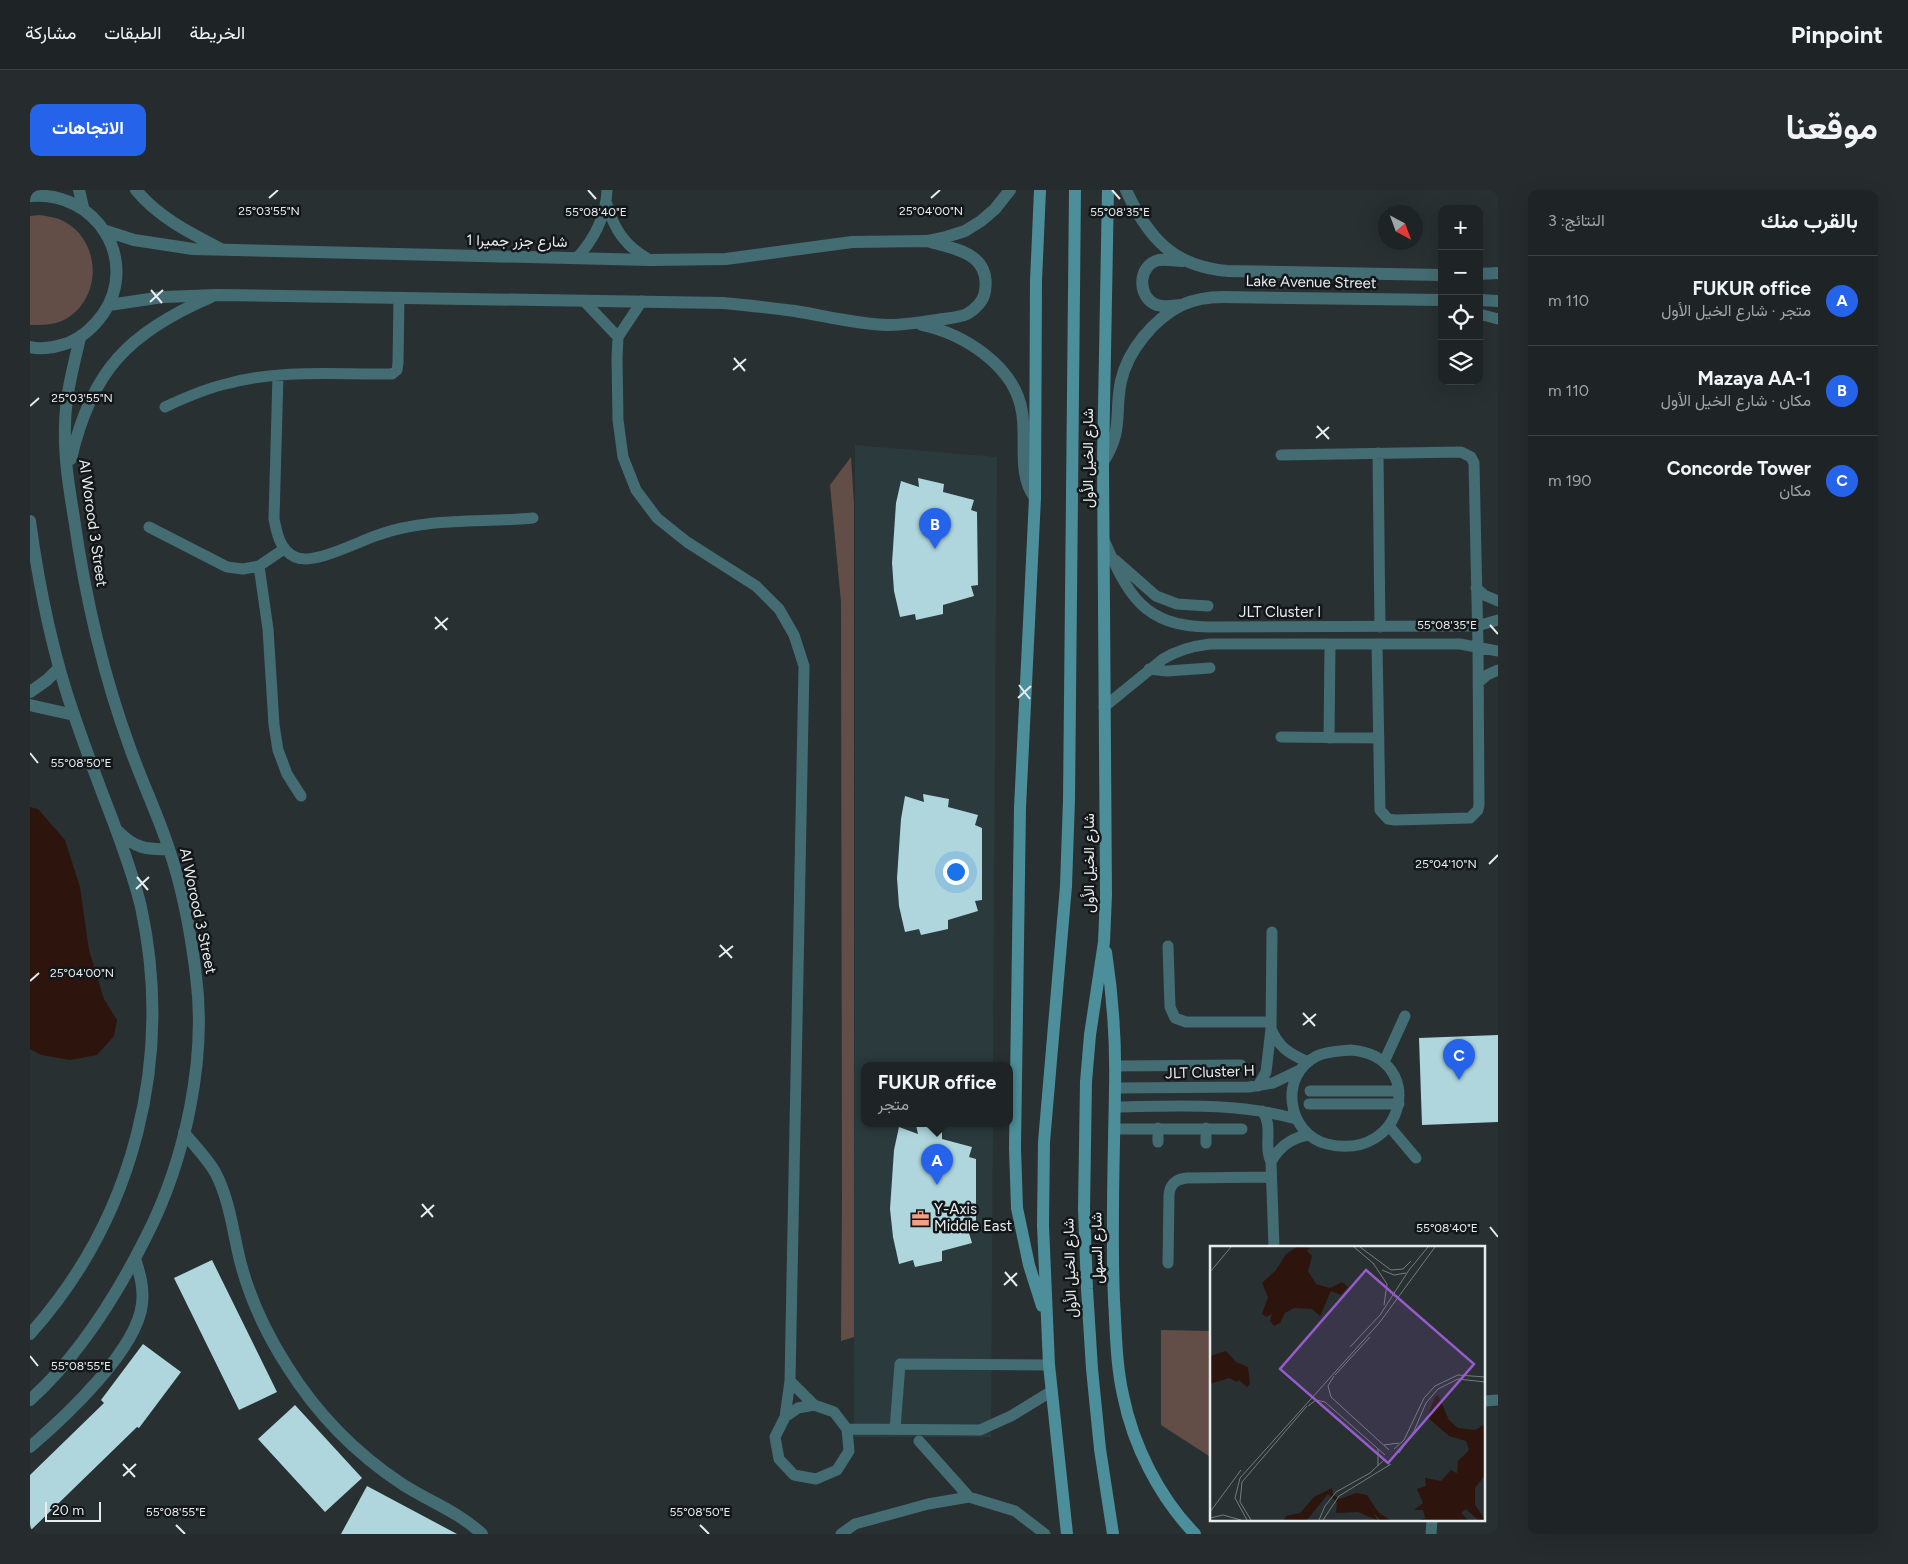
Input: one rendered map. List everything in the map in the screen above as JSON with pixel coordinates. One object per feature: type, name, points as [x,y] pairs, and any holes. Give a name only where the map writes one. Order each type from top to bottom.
[{"type":"main road","points":[[1040,190],[1036,281],[1035,498],[1020,808],[1015,1148],[1018,1208],[1029,1266],[1048,1322]]},
{"type":"main road","name":"شارع الخيل الأول","points":[[1067,1534],[1049,1365],[1043,1225],[1044,1142],[1066,886],[1069,800],[1075,190]]},
{"type":"main road","name":"شارع الخيل الأول","points":[[1108,190],[1103,462],[1106,895],[1104,942],[1090,1035],[1085,1129],[1084,1209],[1091,1360],[1100,1449],[1112,1534]]},
{"type":"main road","name":"شارع السهل","points":[[1104,942],[1111,992],[1116,1066],[1112,1256],[1117,1360],[1123,1396],[1133,1430],[1146,1463],[1165,1496],[1195,1534]]},
{"type":"street","points":[[79,190],[83,207]]},
{"type":"street","points":[[136,190],[161,214],[184,230],[223,250]]},
{"type":"street","points":[[928,240],[964,231],[981,221],[995,209],[1010,190]]},
{"type":"street","name":"Lake Avenue Street","points":[[1126,190],[1139,216],[1154,237],[1173,255],[1199,267],[1228,271],[1438,275]]},
{"type":"street","points":[[30,196],[40,194],[62,198],[83,207],[96,218],[106,231],[115,255],[116,281],[109,305],[96,324],[80,338],[58,346],[30,347]]},
{"type":"street","name":"شارع جزر جميرا 1","points":[[106,231],[134,240],[193,249],[650,260],[726,260],[852,242],[928,240]]},
{"type":"street","points":[[109,305],[163,297],[217,294],[723,303],[890,325],[915,323],[967,314],[978,306],[985,294],[987,281],[983,268],[975,257],[963,251],[928,240]]},
{"type":"street","name":"Lake Avenue Street","points":[[1185,262],[1158,260],[1149,265],[1143,273],[1141,283],[1143,293],[1149,301],[1158,305],[1182,305],[1209,297],[1438,300]]},
{"type":"street","points":[[1483,274],[1498,274]]},
{"type":"street","points":[[67,473],[77,432],[87,406],[100,382],[116,359],[158,323],[182,309],[217,294]]},
{"type":"street","points":[[1483,300],[1498,300]]},
{"type":"street","name":"Lake Avenue Street","points":[[1103,462],[1111,450],[1116,437],[1122,379],[1132,354],[1148,331],[1182,305]]},
{"type":"street","points":[[915,323],[938,328],[961,339],[982,352],[1010,381],[1022,411],[1025,474],[1030,492],[1035,498]]},
{"type":"street","name":"Al Worood 3 Street","points":[[30,1400],[78,1349],[115,1295],[156,1218],[184,1133],[194,1076],[199,1009],[196,977],[183,900],[169,849],[112,696],[85,588],[67,473],[66,419],[69,382],[80,338]]},
{"type":"street","points":[[30,521],[46,614],[59,668],[74,715],[130,868],[141,907],[151,988],[149,1071],[139,1130],[131,1159],[116,1200],[98,1238],[52,1310],[30,1334]]},
{"type":"street","points":[[30,692],[47,680],[59,668]]},
{"type":"street","points":[[30,705],[74,715]]},
{"type":"street","points":[[116,830],[126,840],[139,847],[152,850],[169,849]]},
{"type":"street","points":[[184,1133],[215,1173],[232,1221],[246,1283],[257,1312],[283,1360],[312,1402],[338,1433],[369,1461],[403,1485],[468,1522],[482,1534]]},
{"type":"street","points":[[30,1447],[99,1378],[124,1347],[136,1327],[142,1304],[142,1281],[135,1259]]},
{"type":"lane","points":[[607,190],[607,204],[610,216],[621,237],[629,246],[650,260]]},
{"type":"lane","points":[[577,258],[592,239],[607,204]]},
{"type":"lane","points":[[165,407],[231,382],[278,375],[392,374],[397,370],[398,363],[399,298]]},
{"type":"lane","points":[[584,301],[618,337]]},
{"type":"lane","points":[[642,301],[618,337],[618,420],[623,457],[636,490],[657,518],[687,542],[756,586],[779,609],[794,635],[804,666],[790,1380],[785,1417],[775,1437],[779,1459],[794,1475],[816,1479],[837,1470],[849,1451],[848,1429],[834,1412],[814,1404],[790,1380]]},
{"type":"lane","points":[[1483,315],[1498,319]]},
{"type":"lane","points":[[278,375],[274,519],[278,537],[284,549],[296,558],[310,560],[380,534],[420,524],[533,518]]},
{"type":"lane","points":[[1281,455],[1461,452],[1471,457],[1475,468],[1479,805],[1478,810],[1470,818],[1395,820],[1388,819],[1384,815],[1380,804],[1377,644]]},
{"type":"lane","points":[[1378,453],[1380,627]]},
{"type":"lane","points":[[150,527],[228,567],[243,569],[259,566],[284,549]]},
{"type":"lane","name":"JLT Cluster I","points":[[1104,540],[1120,578],[1131,594],[1144,607],[1158,616],[1175,623],[1193,627],[1478,626],[1498,620]]},
{"type":"lane","points":[[1112,557],[1156,596],[1177,604],[1208,606]]},
{"type":"lane","points":[[259,566],[269,637],[274,725],[278,750],[287,774],[301,796]]},
{"type":"lane","points":[[1476,588],[1484,595],[1498,601]]},
{"type":"lane","points":[[1104,707],[1149,669],[1174,652],[1195,646],[1210,644],[1460,644],[1498,651]]},
{"type":"lane","points":[[1329,738],[1330,644]]},
{"type":"lane","points":[[1149,669],[1167,671],[1210,668]]},
{"type":"lane","points":[[1478,683],[1487,675],[1498,670]]},
{"type":"lane","points":[[1281,737],[1379,738]]},
{"type":"lane","points":[[1258,1086],[1266,1072],[1271,1025],[1272,932]]},
{"type":"lane","points":[[1168,946],[1170,1007],[1175,1018],[1186,1022],[1271,1025]]},
{"type":"lane","points":[[1271,1025],[1275,1039],[1282,1048],[1305,1066],[1295,1080],[1292,1093],[1292,1106],[1296,1119],[1308,1135],[1326,1144],[1340,1146],[1370,1141],[1380,1135],[1395,1116],[1399,1104],[1399,1091],[1391,1070],[1384,1062],[1405,1016]]},
{"type":"lane","name":"JLT Cluster H","points":[[1115,1088],[1258,1086],[1273,1083],[1305,1066],[1317,1056],[1329,1052],[1365,1051],[1375,1055],[1384,1062]]},
{"type":"lane","points":[[1116,1066],[1159,1060],[1207,1060],[1240,1065]]},
{"type":"lane","points":[[1310,1091],[1399,1091]]},
{"type":"lane","points":[[1309,1104],[1399,1104]]},
{"type":"lane","points":[[1115,1107],[1239,1108],[1296,1119]]},
{"type":"lane","points":[[1262,1111],[1268,1124],[1267,1150],[1271,1162],[1274,1246]]},
{"type":"lane","points":[[1389,1126],[1416,1158]]},
{"type":"lane","points":[[1158,1128],[1158,1142]]},
{"type":"lane","points":[[1206,1128],[1206,1143]]},
{"type":"lane","points":[[1114,1129],[1242,1128]]},
{"type":"lane","points":[[1271,1162],[1286,1143],[1308,1135]]},
{"type":"lane","points":[[1168,1263],[1169,1195],[1172,1184],[1187,1178],[1271,1177]]},
{"type":"lane","points":[[895,1429],[900,1364],[1049,1365]]},
{"type":"lane","points":[[848,1429],[980,1430],[1011,1416],[1052,1391]]},
{"type":"lane","points":[[785,1417],[798,1408],[814,1404]]},
{"type":"lane","points":[[919,1441],[969,1497]]},
{"type":"lane","points":[[841,1534],[928,1504],[969,1497],[1015,1511],[1045,1534]]},
{"type":"shaded area","points":[[40,215],[59,219],[73,227],[83,239],[90,253],[93,268],[92,283],[86,297],[77,310],[64,320],[52,324],[30,325],[30,216]]},
{"type":"shaded area","points":[[855,445],[997,457],[993,1062],[861,1062],[861,1127],[993,1127],[991,1437],[854,1437]]},
{"type":"shaded area","points":[[851,457],[854,504],[854,1337],[841,1341],[841,602],[830,485]]},
{"type":"shaded area","points":[[30,807],[38,809],[65,840],[80,887],[89,950],[104,999],[117,1020],[114,1036],[97,1055],[70,1060],[41,1055],[30,1049]]},
{"type":"shaded area","points":[[1161,1330],[1210,1331],[1210,1457],[1161,1425]]},
{"type":"building","points":[[918,478],[944,484],[943,492],[974,500],[971,510],[977,512],[978,585],[971,586],[974,596],[943,605],[943,614],[916,620],[915,614],[900,617],[894,591],[892,563],[896,503],[901,481],[919,487]]},
{"type":"building","points":[[923,794],[949,799],[948,807],[978,815],[975,825],[982,828],[982,900],[975,901],[978,911],[948,920],[948,929],[921,935],[919,929],[905,932],[899,906],[897,878],[901,819],[905,796],[924,802]]},
{"type":"building","points":[[1498,1035],[1498,1122],[1422,1125],[1419,1038]]},
{"type":"building","points":[[899,1127],[918,1134],[916,1127],[942,1130],[942,1139],[972,1147],[969,1157],[976,1159],[976,1231],[969,1233],[972,1243],[942,1251],[942,1261],[915,1267],[913,1260],[899,1264],[893,1237],[890,1209],[894,1150]]},
{"type":"building","points":[[212,1260],[277,1392],[239,1410],[174,1278]]},
{"type":"building","points":[[143,1344],[181,1372],[139,1428],[137,1427],[30,1531],[30,1475],[104,1403],[101,1400]]},
{"type":"building","points":[[295,1405],[362,1478],[325,1512],[258,1439]]},
{"type":"building","points":[[367,1486],[457,1534],[341,1534]]},
{"type":"place","name":"Mazaya AA-1","points":[[935,549]]},
{"type":"place","name":"Concorde Tower","points":[[1459,1080]]},
{"type":"place","name":"FUKUR office","points":[[937,1185]]},
{"type":"place","name":"Y-Axis Middle East","points":[[920,1218]]}]
